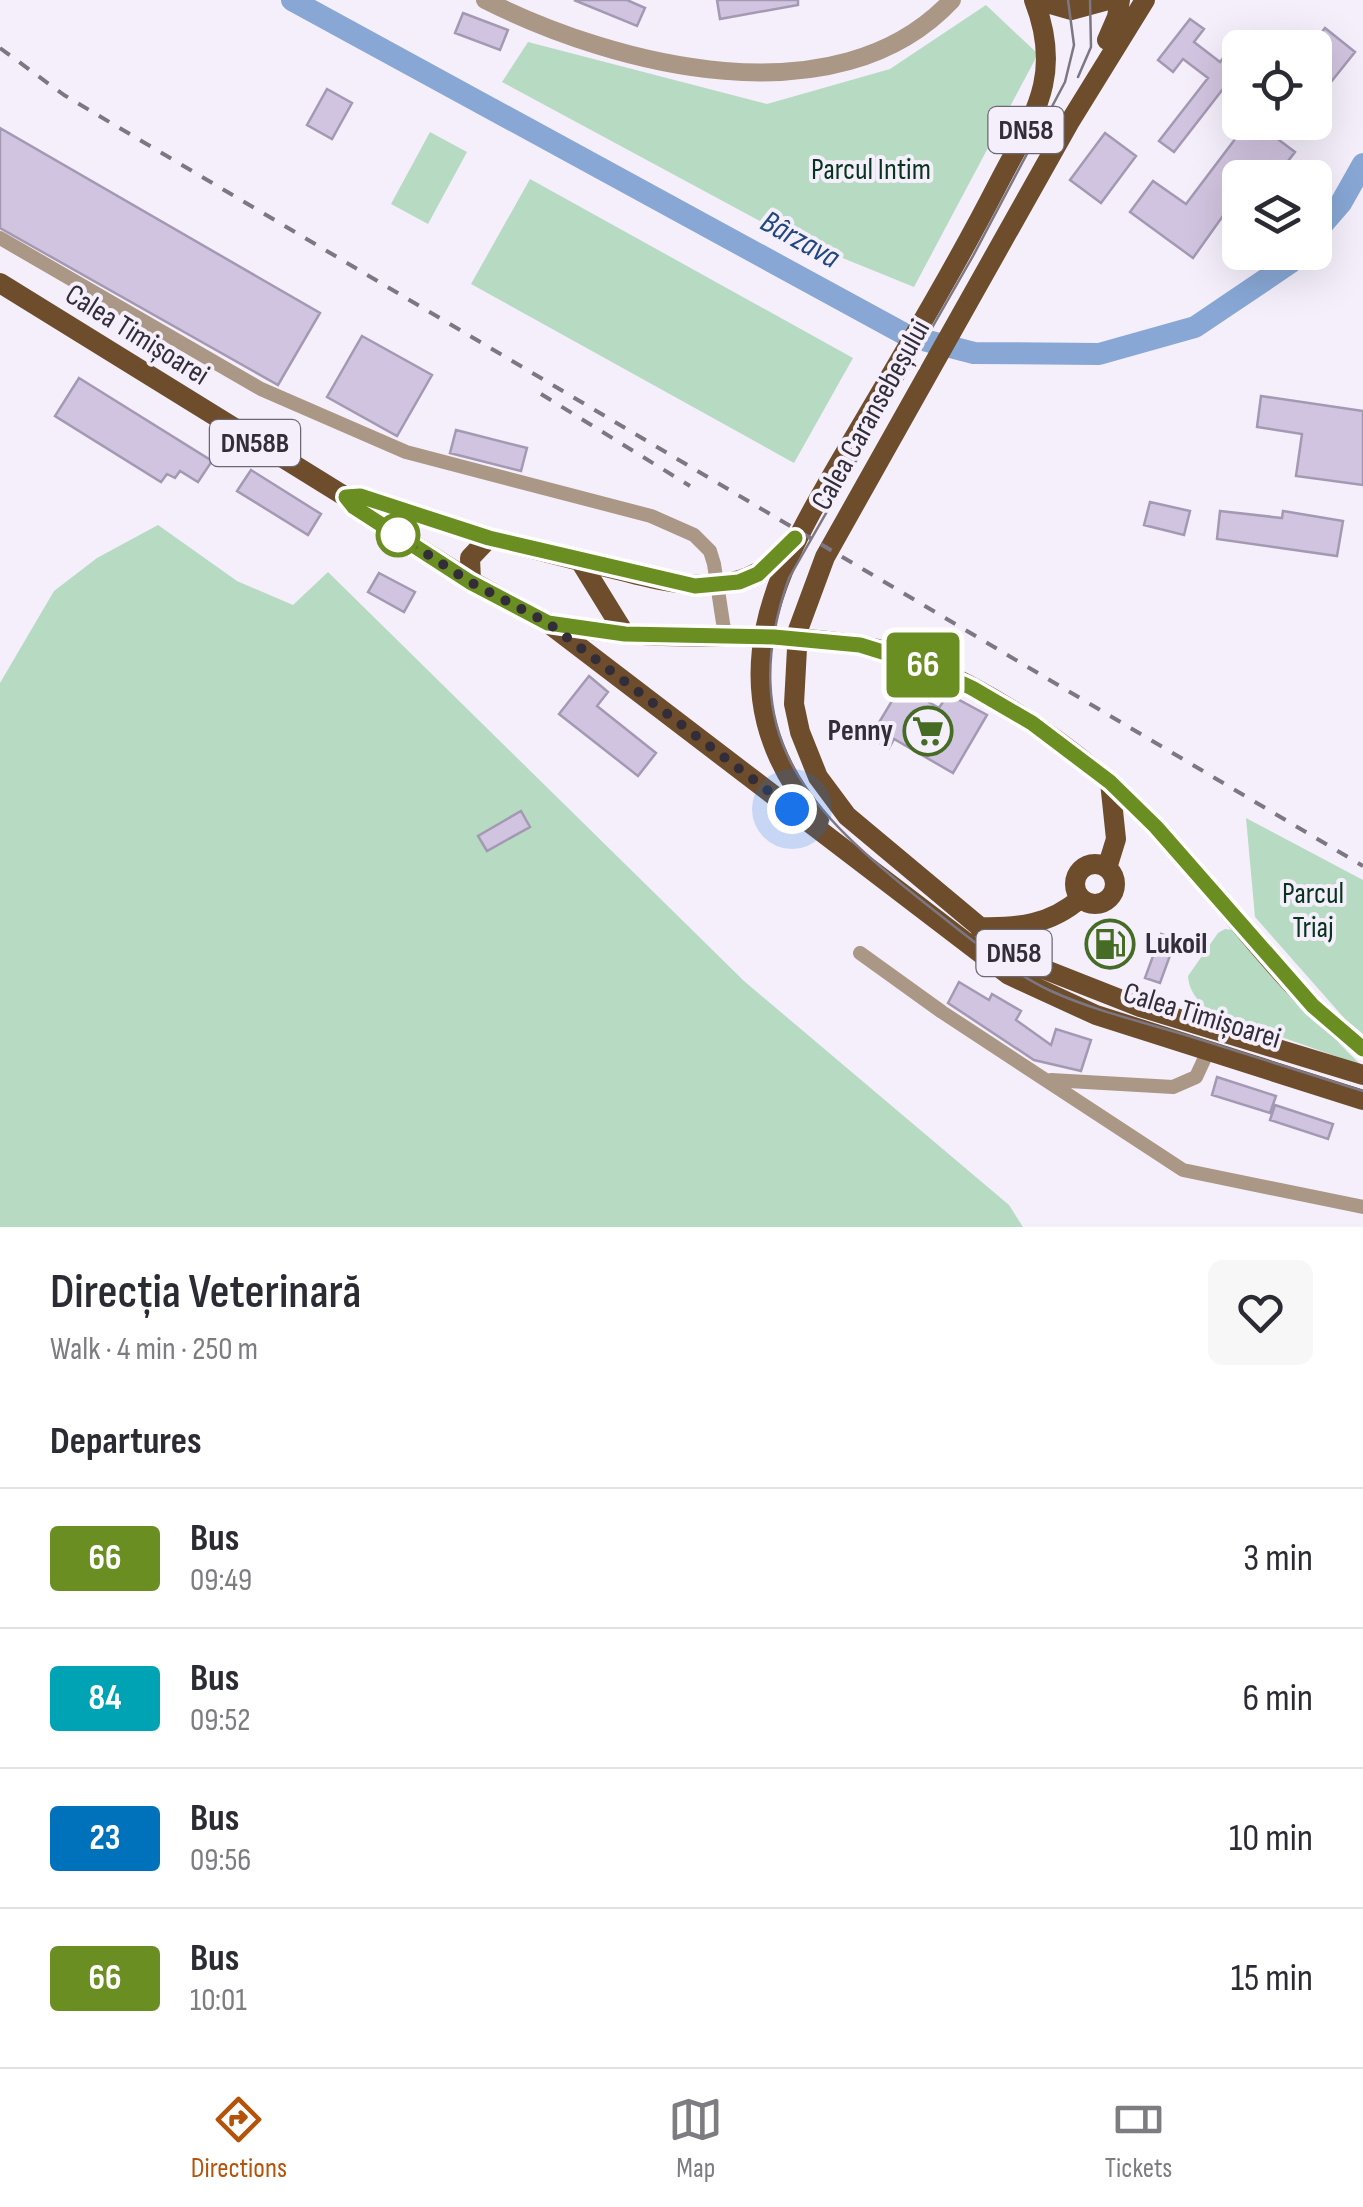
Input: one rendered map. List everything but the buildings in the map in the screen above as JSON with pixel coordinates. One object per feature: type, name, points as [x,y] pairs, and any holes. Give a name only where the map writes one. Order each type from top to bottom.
[{"type":"main road","points":[[1035,0],[1071,10],[1108,0]]},
{"type":"main road","name":"Calea Caransebeșului","points":[[840,844],[811,810],[782,765],[766,722],[760,679],[764,619],[795,538],[964,251],[1031,120],[1044,86],[1049,56],[1035,0]]},
{"type":"main road","name":"Calea Caransebeșului","points":[[1069,123],[1118,18],[1120,0]]},
{"type":"main road","name":"Calea Caransebeșului","points":[[1144,0],[1069,123],[825,557],[801,619],[793,676],[800,732],[828,793],[847,816],[1015,954],[1070,981],[1140,1006],[1363,1074]]},
{"type":"main road","name":"Calea Timișoarei","points":[[0,283],[346,497],[354,507],[470,582],[548,623],[1009,976],[1096,1015],[1363,1100]]},
{"type":"main road","name":"Calea Timișoarei","points":[[346,497],[360,496],[489,538],[695,586],[739,582],[769,566],[795,538]]},
{"type":"main road","points":[[470,582],[470,558],[489,538]]},
{"type":"main road","points":[[580,560],[625,634]]},
{"type":"main road","points":[[594,630],[608,608]]},
{"type":"main road","name":"Calea Timișoarei","points":[[548,623],[625,634],[860,645],[918,663],[972,688],[1032,723],[1110,782],[1313,1006],[1363,1049]]},
{"type":"main road","points":[[1106,868],[1116,839],[1110,782]]},
{"type":"main road","points":[[1092,864],[1106,868],[1115,882],[1110,897],[1094,904],[1081,898],[1076,888],[1079,872],[1092,864]]},
{"type":"main road","points":[[979,926],[1031,925],[1061,914],[1081,898]]},
{"type":"street","points":[[485,0],[532,24],[633,56],[706,69],[761,71],[801,70],[876,54],[920,29],[953,0]]},
{"type":"street","points":[[0,238],[260,389],[406,452],[652,516],[694,536],[710,551],[725,636]]},
{"type":"street","points":[[860,953],[942,1012],[1183,1170],[1363,1207]]},
{"type":"street","points":[[1050,1080],[1173,1087],[1196,1077],[1209,1049]]},
{"type":"green space","name":"Parcul Intim","points":[[986,5],[1038,54],[914,287],[786,235],[502,82],[528,42],[767,104],[890,69]]},
{"type":"green space","points":[[430,132],[467,152],[428,224],[391,204]]},
{"type":"green space","points":[[530,179],[853,358],[794,463],[471,284]]},
{"type":"green space","points":[[158,525],[237,581],[293,605],[328,572],[744,981],[1009,1205],[1023,1227],[0,1227],[0,683],[54,591],[97,558]]},
{"type":"green space","name":"Parcul Triaj","points":[[1246,818],[1363,880],[1363,1034],[1345,1019],[1255,917]]},
{"type":"green space","points":[[1233,930],[1285,990],[1361,1065],[1219,1015],[1202,1004],[1191,989],[1188,976],[1218,933]]},
{"type":"waterway","name":"Bârzava","points":[[292,0],[908,336],[974,353],[1099,354],[1195,327],[1280,270]]},
{"type":"waterway","name":"Bârzava","points":[[1332,213],[1363,164]]},
{"type":"tram line","points":[[1068,0],[1074,45],[1065,82],[973,256],[789,578],[774,634],[770,683],[777,726],[793,766],[816,802],[847,836],[926,904],[1018,972],[1051,991],[1119,1016],[1363,1091]]},
{"type":"tram line","points":[[1078,77],[1091,47],[1090,0]]},
{"type":"railway","points":[[0,48],[64,95],[1363,866]]},
{"type":"railway","points":[[541,394],[690,486]]},
{"type":"bus line","name":"66","points":[[795,538],[758,574],[739,582],[695,586],[489,538],[360,496],[346,497],[354,507],[470,582],[548,623],[625,634],[774,637],[860,645],[918,663],[972,688],[1032,723],[1110,782],[1144,814],[1313,1006],[1363,1049]]},
{"type":"place","name":"Penny","points":[[928,731]]},
{"type":"place","name":"Lukoil","points":[[1110,944]]},
{"type":"route","points":[[398,535],[470,582],[548,623],[792,809]]}]
